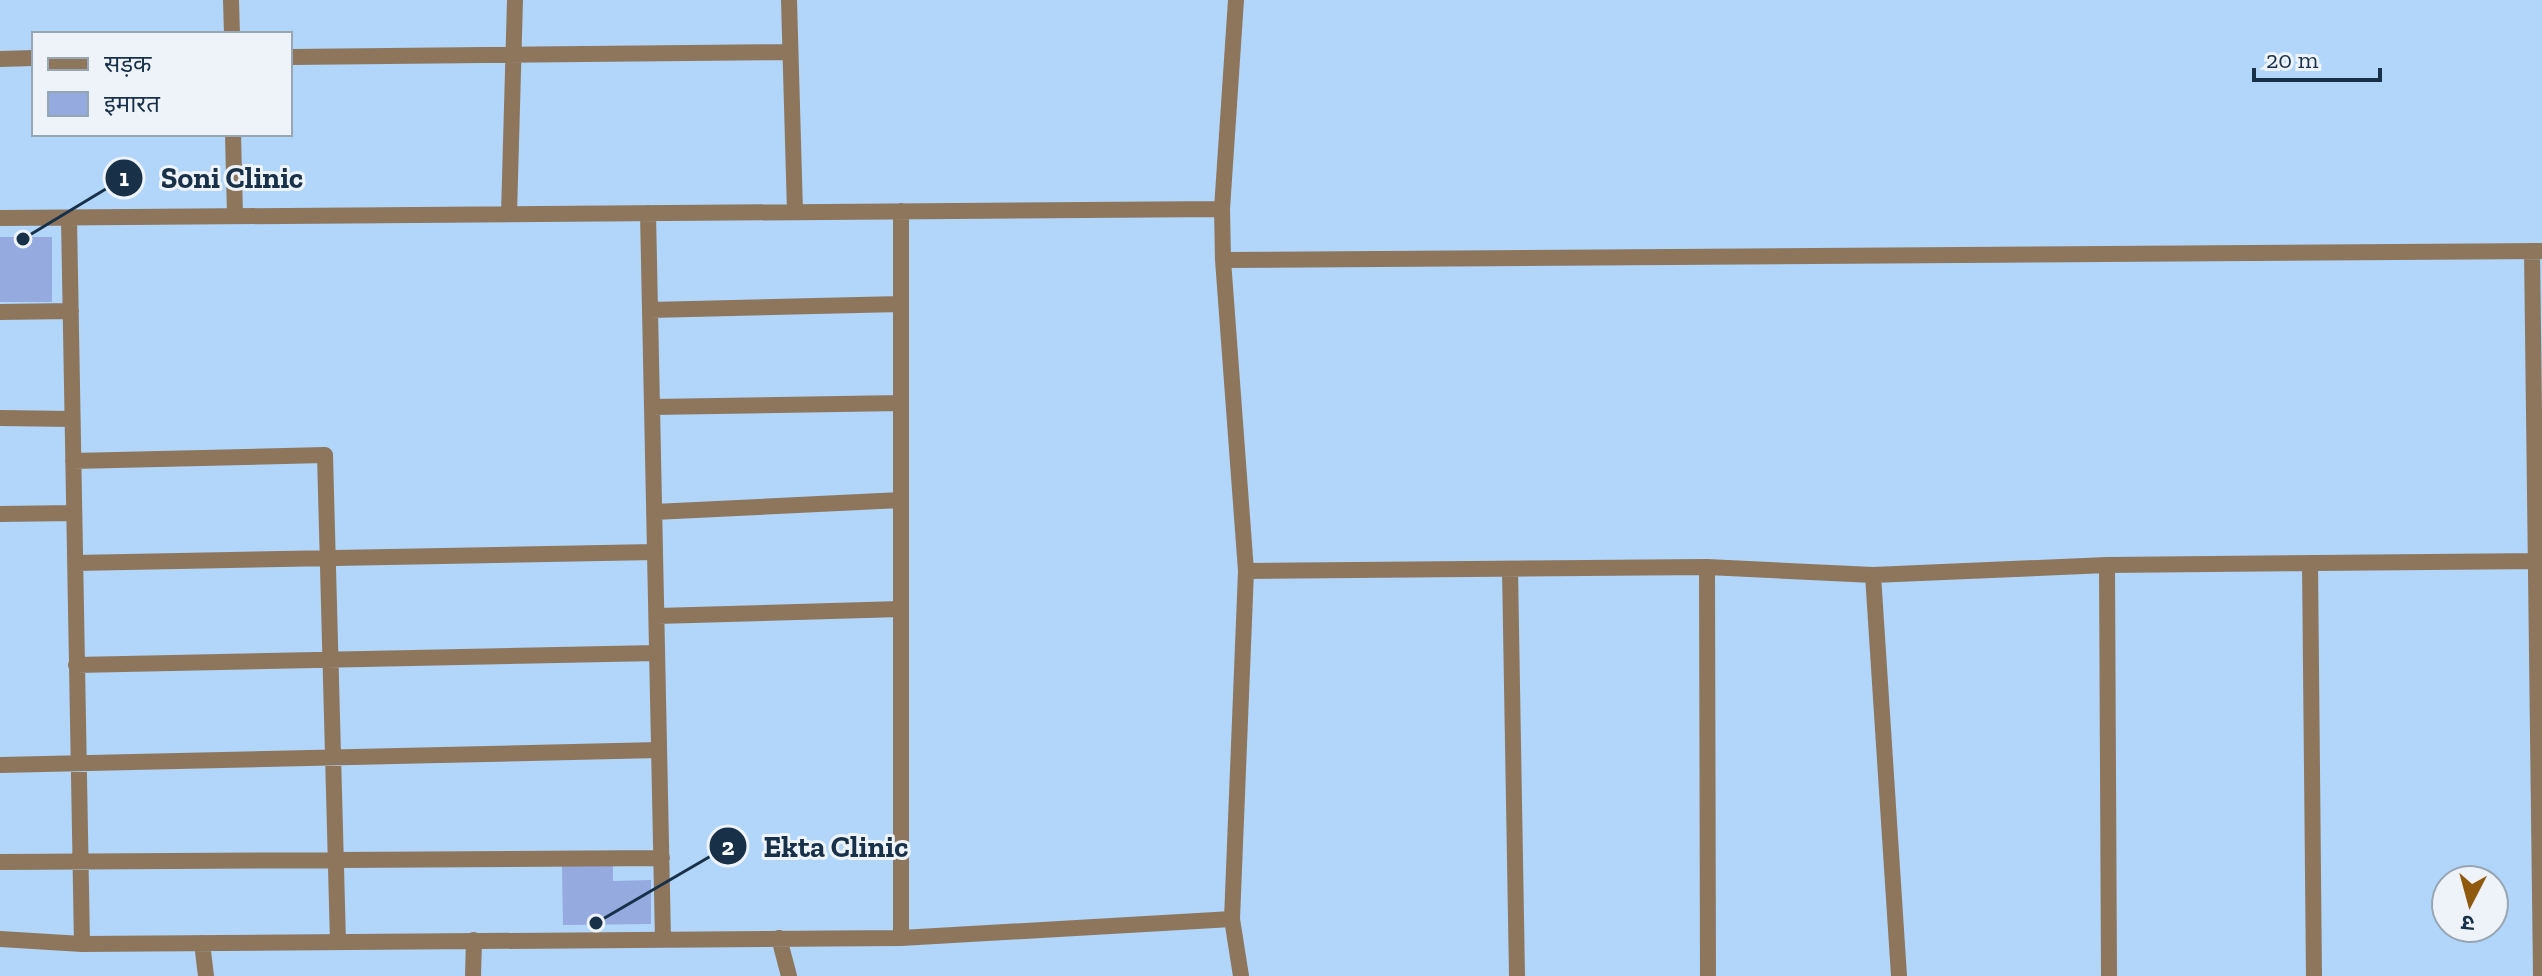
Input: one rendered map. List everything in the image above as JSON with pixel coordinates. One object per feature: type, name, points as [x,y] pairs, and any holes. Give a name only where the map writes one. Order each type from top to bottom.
[{"type":"street","points":[[231,0],[232,32]]},
{"type":"street","points":[[509,214],[515,0]]},
{"type":"street","points":[[789,0],[795,212]]},
{"type":"street","points":[[1236,0],[1222,209],[1246,571],[1232,919],[1241,976]]},
{"type":"street","points":[[292,57],[790,52]]},
{"type":"street","points":[[0,59],[32,58]]},
{"type":"street","points":[[233,136],[235,216]]},
{"type":"street","points":[[0,218],[1222,209]]},
{"type":"street","points":[[901,211],[901,938]]},
{"type":"street","points":[[648,213],[663,940]]},
{"type":"street","points":[[69,218],[82,944]]},
{"type":"street","points":[[1223,260],[2537,251],[2541,976]]},
{"type":"street","points":[[650,310],[901,304]]},
{"type":"street","points":[[0,312],[71,311]]},
{"type":"street","points":[[652,407],[901,403]]},
{"type":"street","points":[[0,418],[72,419]]},
{"type":"street","points":[[73,461],[325,455],[338,942]]},
{"type":"street","points":[[654,512],[901,500]]},
{"type":"street","points":[[0,514],[74,513]]},
{"type":"street","points":[[75,563],[655,552]]},
{"type":"street","points":[[1246,571],[1707,567],[1873,575],[2107,565],[2539,561]]},
{"type":"street","points":[[2310,563],[2314,976]]},
{"type":"street","points":[[2107,565],[2109,976]]},
{"type":"street","points":[[1707,567],[1708,976]]},
{"type":"street","points":[[1510,569],[1517,976]]},
{"type":"street","points":[[1873,575],[1899,976]]},
{"type":"street","points":[[657,616],[901,609]]},
{"type":"street","points":[[76,665],[657,653]]},
{"type":"street","points":[[0,765],[659,750]]},
{"type":"street","points":[[0,862],[662,858]]},
{"type":"street","points":[[0,939],[82,944],[901,938],[1232,919]]},
{"type":"street","points":[[779,938],[789,976]]},
{"type":"street","points":[[473,976],[474,940]]},
{"type":"street","points":[[202,943],[206,976]]},
{"type":"building","points":[[0,237],[52,237],[52,302],[0,302]]},
{"type":"building","points":[[613,865],[613,881],[651,880],[651,924],[563,925],[562,866]]},
{"type":"place","name":"Soni Clinic","points":[[23,239]]},
{"type":"place","name":"Ekta Clinic","points":[[596,923]]}]
